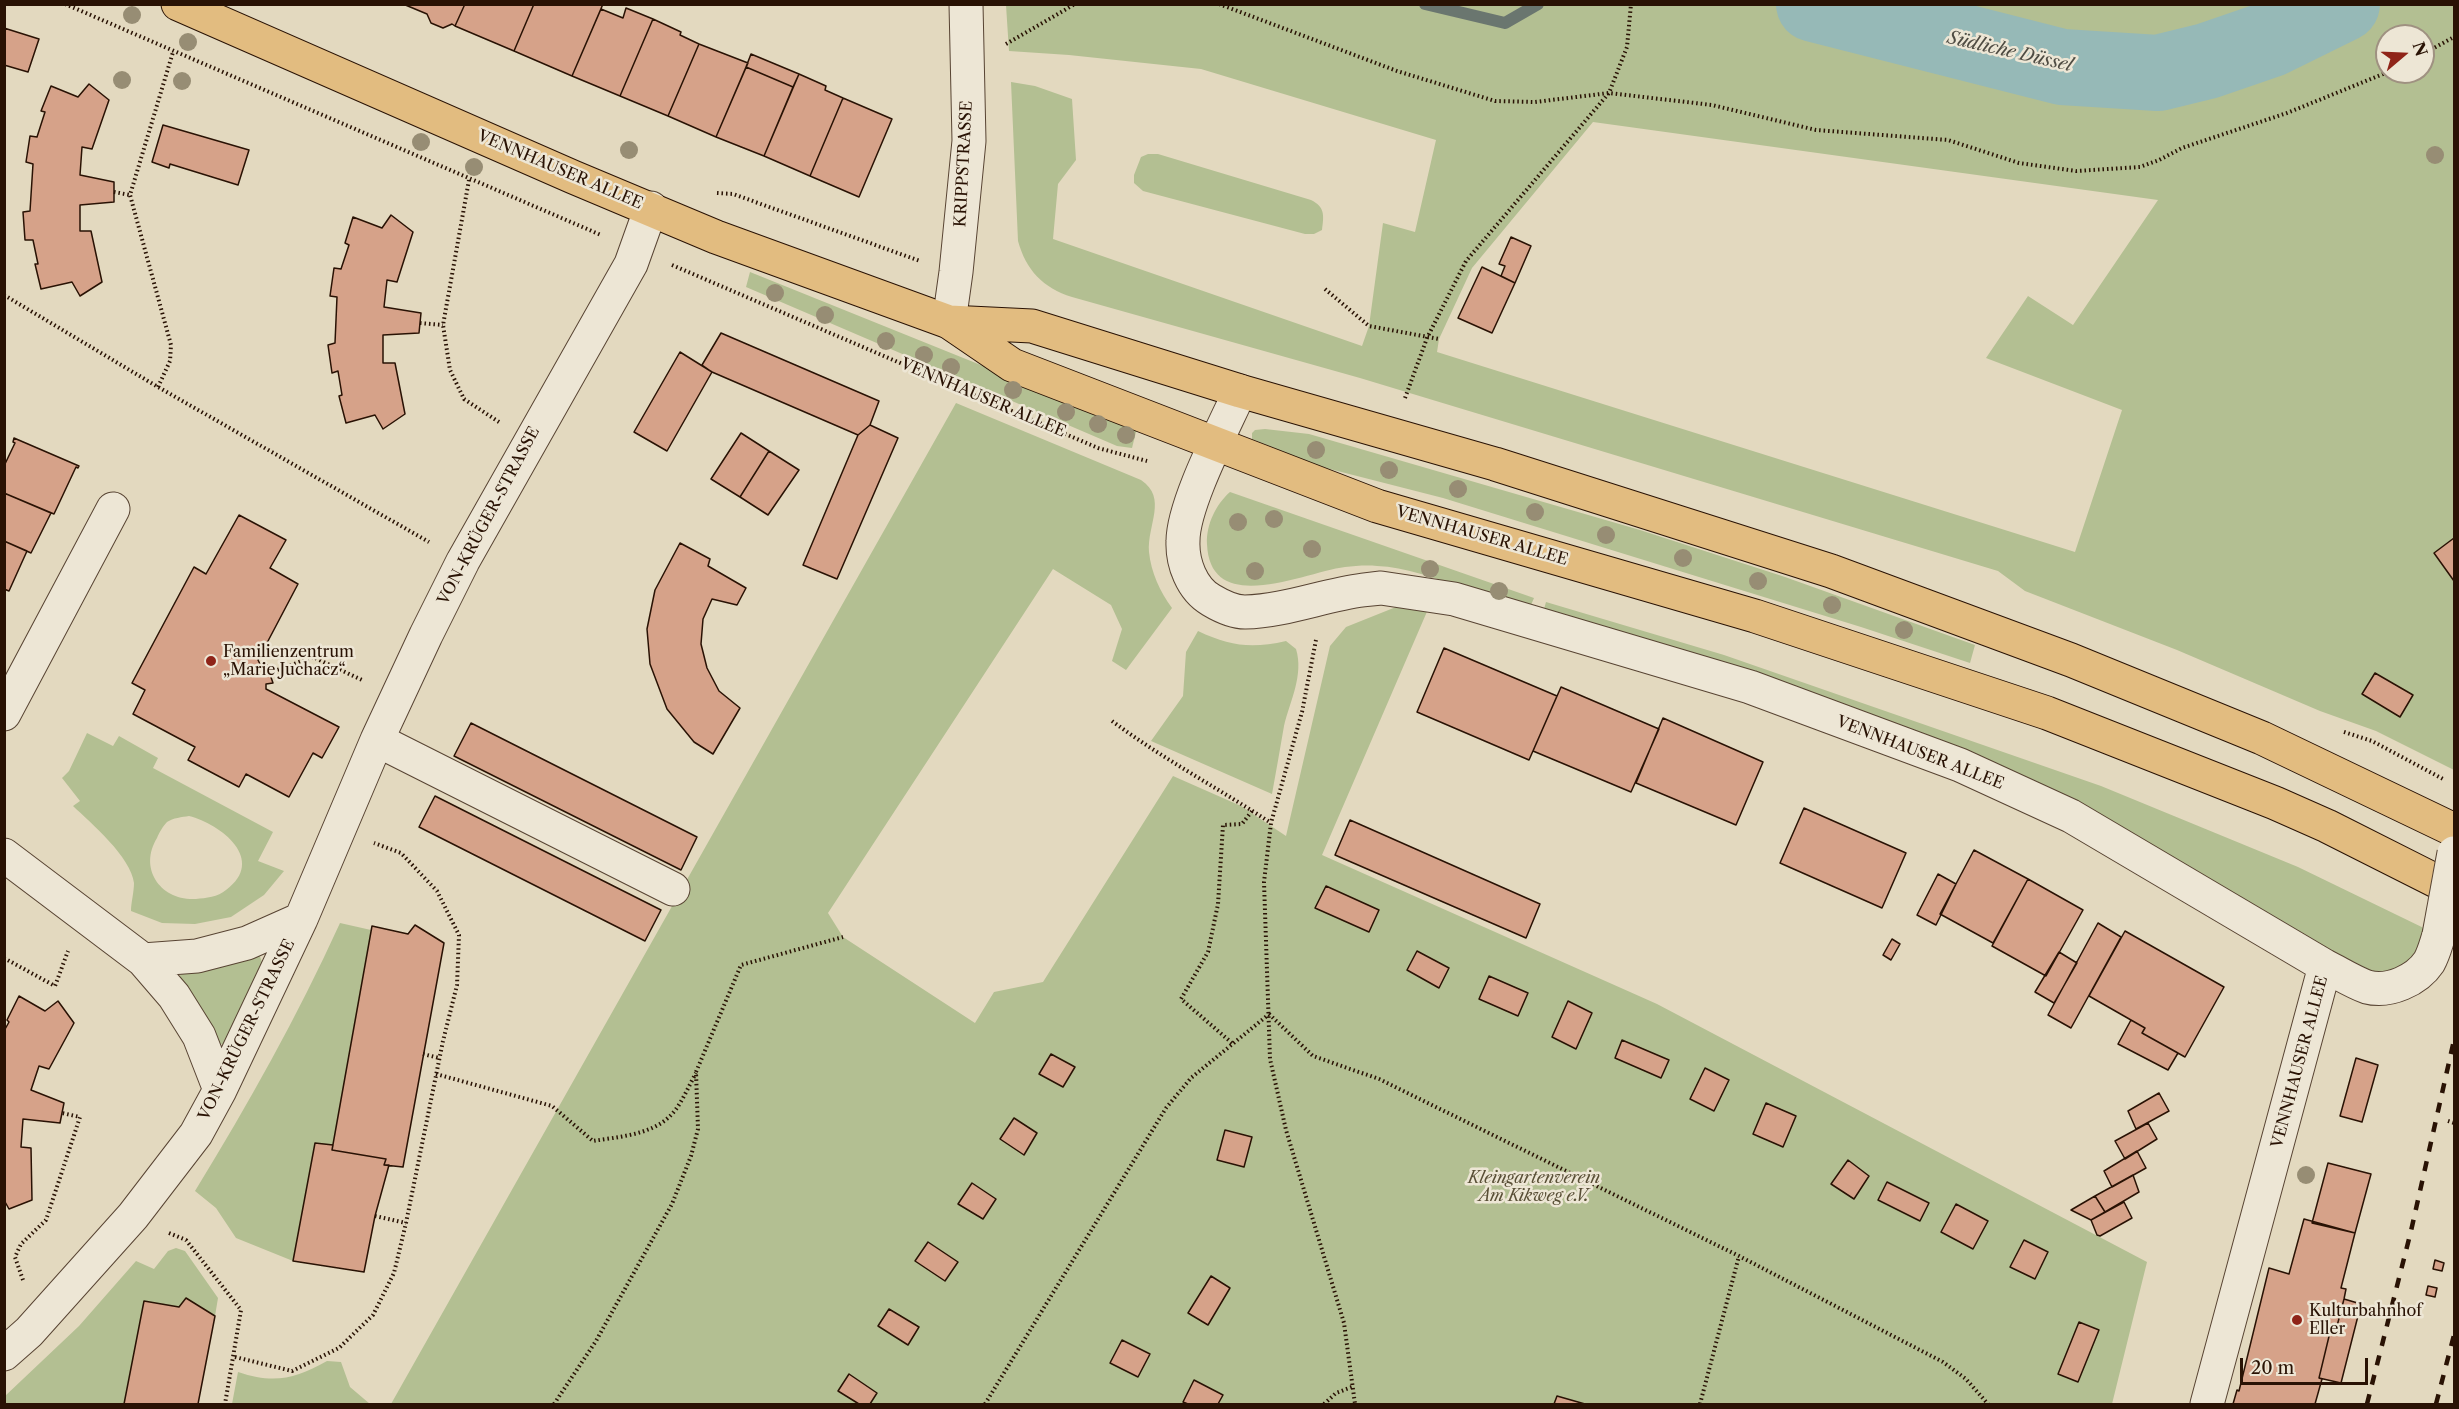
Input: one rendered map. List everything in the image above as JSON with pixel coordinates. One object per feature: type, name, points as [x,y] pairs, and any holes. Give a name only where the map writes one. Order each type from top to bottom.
[{"type":"main road","name":"VENNHAUSER ALLEE","points":[[178,4],[573,177],[749,250],[949,322],[1012,365],[1377,506],[1755,616],[2047,713],[2275,803],[2327,826],[2454,890]]},
{"type":"main road","name":"VENNHAUSER ALLEE","points":[[949,322],[1032,326],[1240,391],[1495,464],[1841,575],[2071,660],[2262,738],[2454,830]]},
{"type":"street","name":"KRIPPSTRASSE","points":[[949,322],[969,141],[966,4]]},
{"type":"street","name":"VON-KRÜGER-STRASSE","points":[[4,1354],[40,1319],[133,1216],[196,1134],[220,1089],[301,919],[377,740],[463,561],[631,264],[651,208]]},
{"type":"street","name":"VENNHAUSER ALLEE","points":[[1240,391],[1187,517],[1183,540],[1185,561],[1190,575],[1203,595],[1222,606],[1243,612],[1308,601],[1344,592],[1381,588],[1454,599],[1750,687],[1960,765],[2071,816],[2325,966],[2207,1404]]},
{"type":"street","points":[[4,714],[113,509]]},
{"type":"street","points":[[377,740],[672,889]]},
{"type":"street","points":[[2325,966],[2367,986],[2380,989],[2392,987],[2417,975],[2427,964],[2439,935],[2454,854]]},
{"type":"street","points":[[4,855],[143,960],[174,996],[199,1036],[220,1089]]},
{"type":"street","points":[[143,960],[197,956],[248,943],[301,919]]},
{"type":"path","points":[[64,4],[606,237]]},
{"type":"path","points":[[968,65],[1075,4]]},
{"type":"path","points":[[1219,4],[1397,71],[1495,101],[1535,102],[1609,93],[1712,105],[1816,130],[1948,140],[2019,163],[2076,171],[2140,167],[2182,148],[2276,117],[2375,77]]},
{"type":"path","points":[[1403,404],[1427,338],[1466,261],[1609,93],[1627,47],[1631,4]]},
{"type":"path","points":[[2435,48],[2454,38]]},
{"type":"path","points":[[158,387],[170,361],[171,345],[130,195],[173,52]]},
{"type":"path","points":[[469,180],[443,325],[450,370],[464,399],[497,421]]},
{"type":"path","points":[[114,192],[130,195]]},
{"type":"path","points":[[733,194],[872,245],[956,272]]},
{"type":"path","name":"VENNHAUSER ALLEE","points":[[665,262],[1098,448],[1124,457],[1153,463]]},
{"type":"path","points":[[1325,289],[1369,326],[1439,339]]},
{"type":"path","points":[[4,295],[158,387],[429,542]]},
{"type":"path","points":[[420,323],[443,325]]},
{"type":"path","points":[[1308,601],[1317,636],[1302,712],[1271,823],[1264,882],[1272,1069],[1286,1130],[1344,1323],[1355,1404]]},
{"type":"path","points":[[269,673],[313,657],[398,695]]},
{"type":"path","points":[[1112,721],[1158,754],[1218,788],[1271,823]]},
{"type":"path","points":[[1232,1043],[1181,999],[1208,952],[1218,904],[1223,825],[1242,824],[1252,811]]},
{"type":"path","points":[[235,1357],[292,1371],[339,1348],[373,1315],[394,1273],[439,1058],[457,985],[459,935],[437,891],[401,853],[339,830]]},
{"type":"path","points":[[4,957],[55,986],[82,914]]},
{"type":"path","points":[[436,1074],[552,1106],[593,1141],[624,1136],[655,1126],[668,1118],[678,1105],[696,1072],[741,965],[843,937]]},
{"type":"path","points":[[986,1404],[1166,1107],[1191,1078],[1269,1014]]},
{"type":"path","points":[[1269,1014],[1314,1056],[1379,1079],[1739,1256],[1943,1362],[1966,1379],[1988,1404]]},
{"type":"path","points":[[423,1054],[439,1058]]},
{"type":"path","points":[[554,1404],[596,1341],[672,1204],[691,1156],[698,1129],[696,1072]]},
{"type":"path","points":[[40,1319],[15,1257],[21,1244],[46,1220],[54,1199],[80,1117],[62,1113]]},
{"type":"path","points":[[2448,1121],[2454,1123]]},
{"type":"path","points":[[133,1216],[186,1240],[241,1310],[235,1357],[225,1404]]},
{"type":"path","points":[[375,1216],[406,1223]]},
{"type":"path","points":[[1700,1404],[1739,1256]]},
{"type":"path","points":[[1324,1404],[1336,1393],[1352,1387]]},
{"type":"green space","points":[[1006,5],[2454,5],[2454,770],[2376,731],[2320,711],[2177,650],[2025,591],[1998,571],[1360,378],[1072,297],[1052,289],[1031,269],[1018,241],[1011,82],[1035,86],[1072,99],[1076,160],[1058,184],[1053,239],[1362,346],[1369,326],[1383,223],[1415,232],[1436,140],[1201,69],[1009,51]],"holes":[[[1593,122],[2158,200],[2073,325],[2028,296],[1986,358],[2122,410],[2075,552],[1437,352],[1439,339],[1472,268]]]},
{"type":"green space","points":[[1158,154],[1311,200],[1321,209],[1322,230],[1314,234],[1305,234],[1143,191],[1134,183],[1134,175],[1141,157]]},
{"type":"green space","points":[[750,272],[1137,428],[1132,448],[1117,446],[746,287]]},
{"type":"green space","name":"Kleingartenverein Am Kikweg e.V.","points":[[956,403],[1141,480],[1149,487],[1155,504],[1149,542],[1150,559],[1157,582],[1172,608],[1126,670],[1112,661],[1122,629],[1111,605],[1053,569],[828,913],[843,937],[975,1023],[994,992],[1043,982],[1173,776],[1241,806],[1286,836],[1330,646],[1346,627],[1396,607],[1429,607],[1322,855],[1657,1004],[2147,1262],[2112,1404],[391,1404]]},
{"type":"green space","points":[[1255,430],[1309,434],[1640,530],[1785,577],[1975,645],[1970,663],[1443,498],[1318,466],[1252,439],[1252,433]]},
{"type":"green space","points":[[1230,492],[1534,598],[1531,605],[1409,571],[1373,566],[1345,567],[1262,585],[1241,585],[1224,580],[1212,566],[1207,537],[1213,515]]},
{"type":"green space","points":[[1546,602],[1724,655],[2101,786],[2298,867],[2432,932],[2414,966],[2395,973],[2371,973],[2082,811],[1544,609]]},
{"type":"green space","points":[[1198,631],[1241,645],[1262,645],[1286,641],[1296,649],[1297,678],[1284,726],[1272,794],[1151,741],[1183,696],[1186,652]]},
{"type":"green space","points":[[87,733],[113,746],[119,736],[158,758],[153,768],[273,832],[258,861],[284,871],[264,895],[231,917],[195,924],[162,923],[131,911],[134,883],[131,873],[126,862],[109,841],[73,806],[80,801],[62,778],[69,771]],"holes":[[[189,816],[201,820],[226,835],[235,845],[241,856],[242,867],[237,879],[226,890],[212,897],[196,899],[172,895],[156,881],[150,861],[152,850],[167,822]]]},
{"type":"green space","points":[[340,923],[371,930],[333,1145],[315,1143],[293,1261],[236,1238],[216,1208],[195,1191],[272,1059]]},
{"type":"green space","points":[[259,954],[264,967],[227,1043],[219,1045],[178,977],[190,967]]},
{"type":"green space","points":[[176,1248],[185,1251],[218,1298],[215,1316],[186,1298],[179,1307],[144,1301],[124,1404],[6,1404],[4,1397],[79,1326],[136,1261],[154,1269],[168,1251]]},
{"type":"green space","points":[[327,1361],[341,1362],[350,1387],[370,1404],[232,1404],[238,1372],[263,1378],[284,1378],[305,1372]]},
{"type":"building","points":[[403,4],[465,4],[455,26],[452,24],[443,28],[431,23],[427,14]]},
{"type":"building","points":[[465,4],[534,4],[514,51],[455,26]]},
{"type":"building","points":[[534,4],[603,4],[572,76],[514,51]]},
{"type":"building","points":[[626,8],[653,19],[620,96],[572,76],[601,9],[623,18]]},
{"type":"building","points":[[653,19],[681,32],[680,35],[699,44],[668,116],[620,96]]},
{"type":"building","points":[[4,28],[39,39],[28,72],[4,65]]},
{"type":"building","points":[[699,44],[748,63],[716,137],[668,116]]},
{"type":"building","points":[[751,54],[799,74],[793,87],[746,67]]},
{"type":"building","points":[[746,67],[793,87],[764,156],[716,137]]},
{"type":"building","points":[[799,74],[826,86],[825,90],[843,98],[810,176],[764,156]]},
{"type":"building","points":[[89,84],[109,100],[92,149],[82,147],[80,175],[114,182],[114,202],[80,205],[80,231],[91,231],[102,282],[80,296],[72,282],[41,289],[35,264],[38,264],[33,240],[25,240],[23,212],[30,211],[33,164],[26,162],[30,136],[37,137],[45,112],[41,111],[51,86],[78,97]]},
{"type":"building","points":[[843,98],[892,119],[859,197],[810,176]]},
{"type":"building","points":[[163,125],[249,150],[238,185],[170,164],[169,168],[152,162]]},
{"type":"building","points":[[391,215],[413,232],[397,282],[387,280],[384,307],[421,313],[419,333],[383,335],[383,363],[395,363],[405,414],[383,429],[375,415],[346,423],[339,396],[342,395],[338,371],[332,373],[328,345],[335,343],[337,297],[330,296],[334,268],[341,269],[349,245],[345,243],[353,217],[382,228]]},
{"type":"building","points":[[1511,237],[1531,246],[1515,283],[1501,276],[1505,266],[1499,264]]},
{"type":"building","points":[[1482,267],[1515,283],[1492,333],[1458,318]]},
{"type":"building","points":[[721,333],[879,401],[870,425],[858,435],[712,372],[702,365]]},
{"type":"building","points":[[680,352],[712,372],[667,451],[634,432]]},
{"type":"building","points":[[870,425],[898,438],[837,579],[803,565],[858,435]]},
{"type":"building","points":[[741,433],[769,451],[740,497],[711,479]]},
{"type":"building","points":[[14,438],[79,466],[76,467],[54,514],[4,493],[4,466],[15,443]]},
{"type":"building","points":[[769,451],[799,470],[768,515],[740,497]]},
{"type":"building","points":[[4,493],[51,513],[31,553],[4,541]]},
{"type":"building","points":[[239,515],[286,540],[270,568],[298,584],[258,660],[260,664],[266,663],[273,683],[266,684],[266,689],[339,727],[322,758],[313,753],[289,797],[246,774],[239,787],[188,760],[195,747],[133,714],[145,690],[132,683],[194,567],[206,574]]},
{"type":"building","points":[[2454,538],[2454,581],[2434,553]]},
{"type":"building","points":[[4,541],[27,551],[9,591],[4,589]]},
{"type":"building","points":[[680,543],[710,559],[708,566],[746,588],[737,605],[712,599],[703,619],[701,644],[707,668],[719,691],[740,708],[713,754],[694,742],[667,709],[650,664],[647,629],[655,590]]},
{"type":"building","points":[[1444,648],[1557,696],[1529,760],[1417,712]]},
{"type":"building","points":[[2375,673],[2413,695],[2400,717],[2362,694]]},
{"type":"building","points":[[1561,687],[1659,729],[1631,792],[1533,751]]},
{"type":"building","points":[[1663,718],[1763,762],[1736,825],[1636,783]]},
{"type":"building","points":[[471,723],[697,837],[681,870],[454,756]]},
{"type":"building","points":[[435,796],[661,910],[645,941],[419,827]]},
{"type":"building","points":[[1804,808],[1906,853],[1882,908],[1780,863]]},
{"type":"building","points":[[1350,820],[1540,904],[1526,938],[1335,855]]},
{"type":"building","points":[[1974,850],[2028,879],[1993,943],[1940,914]]},
{"type":"building","points":[[1938,874],[1956,884],[1936,925],[1917,915]]},
{"type":"building","points":[[2028,879],[2083,910],[2046,976],[1992,946]]},
{"type":"building","points":[[1326,886],[1379,910],[1369,932],[1315,908]]},
{"type":"building","points":[[2098,923],[2121,937],[2071,1028],[2048,1015]]},
{"type":"building","points":[[415,925],[444,943],[403,1167],[384,1165],[386,1159],[332,1150],[372,926],[408,934]]},
{"type":"building","points":[[2125,931],[2224,987],[2185,1057],[2142,1033],[2145,1028],[2089,996]]},
{"type":"building","points":[[1892,939],[1900,944],[1891,960],[1883,955]]},
{"type":"building","points":[[1417,951],[1449,968],[1439,988],[1407,970]]},
{"type":"building","points":[[2059,952],[2077,963],[2054,1003],[2035,992]]},
{"type":"building","points":[[1489,976],[1528,993],[1518,1016],[1479,999]]},
{"type":"building","points":[[19,996],[45,1011],[58,1001],[74,1023],[49,1069],[39,1066],[31,1090],[64,1103],[60,1123],[23,1119],[21,1147],[31,1148],[32,1200],[9,1209],[4,1200],[4,1031]]},
{"type":"building","points":[[1568,1001],[1592,1013],[1576,1049],[1552,1037]]},
{"type":"building","points":[[2131,1020],[2145,1028],[2142,1033],[2178,1053],[2168,1070],[2118,1044]]},
{"type":"building","points":[[1622,1040],[1669,1060],[1661,1078],[1615,1058]]},
{"type":"building","points":[[1051,1054],[1075,1067],[1063,1087],[1039,1074]]},
{"type":"building","points":[[2356,1058],[2378,1065],[2362,1122],[2340,1116]]},
{"type":"building","points":[[1705,1068],[1729,1080],[1714,1111],[1690,1099]]},
{"type":"building","points":[[2159,1093],[2169,1111],[2136,1129],[2128,1111]]},
{"type":"building","points":[[1766,1103],[1796,1116],[1783,1147],[1753,1134]]},
{"type":"building","points":[[1014,1118],[1037,1133],[1024,1155],[1000,1139]]},
{"type":"building","points":[[2148,1123],[2157,1139],[2125,1159],[2115,1141]]},
{"type":"building","points":[[1225,1130],[1252,1137],[1244,1167],[1217,1160]]},
{"type":"building","points":[[315,1143],[333,1145],[332,1150],[386,1159],[384,1165],[389,1165],[375,1216],[364,1272],[293,1261]]},
{"type":"building","points":[[2137,1151],[2146,1168],[2112,1187],[2104,1171]]},
{"type":"building","points":[[1848,1160],[1869,1176],[1854,1199],[1831,1184]]},
{"type":"building","points":[[2328,1163],[2371,1174],[2355,1233],[2312,1223]]},
{"type":"building","points":[[2133,1175],[2139,1192],[2105,1212],[2095,1196]]},
{"type":"building","points":[[1887,1182],[1929,1203],[1920,1221],[1878,1200]]},
{"type":"building","points":[[972,1183],[996,1199],[983,1219],[958,1204]]},
{"type":"building","points":[[2095,1196],[2105,1212],[2091,1220],[2071,1210]]},
{"type":"building","points":[[2124,1202],[2132,1218],[2100,1236],[2097,1235],[2091,1220]]},
{"type":"building","points":[[1956,1204],[1988,1221],[1973,1249],[1941,1232]]},
{"type":"building","name":"Kulturbahnhof Eller","points":[[2304,1219],[2355,1233],[2341,1288],[2346,1289],[2344,1299],[2336,1330],[2331,1328],[2315,1404],[2233,1404],[2237,1390],[2239,1391],[2269,1268],[2289,1274]]},
{"type":"building","points":[[2024,1240],[2048,1252],[2035,1279],[2010,1267]]},
{"type":"building","points":[[928,1242],[958,1262],[945,1281],[915,1261]]},
{"type":"building","points":[[2435,1260],[2444,1263],[2442,1271],[2433,1269]]},
{"type":"building","points":[[1211,1276],[1230,1288],[1208,1325],[1188,1313]]},
{"type":"building","points":[[2428,1286],[2437,1288],[2435,1297],[2426,1295]]},
{"type":"building","points":[[186,1298],[215,1316],[198,1404],[124,1404],[144,1301],[179,1307]]},
{"type":"building","points":[[2344,1299],[2361,1304],[2341,1383],[2319,1378],[2331,1328],[2336,1330]]},
{"type":"building","points":[[889,1309],[919,1327],[908,1345],[878,1326]]},
{"type":"building","points":[[2079,1322],[2099,1330],[2078,1382],[2058,1374]]},
{"type":"building","points":[[1122,1340],[1150,1354],[1138,1377],[1110,1363]]},
{"type":"building","points":[[849,1374],[877,1393],[870,1404],[859,1404],[838,1391]]},
{"type":"building","points":[[1194,1380],[1223,1395],[1218,1404],[1183,1402]]},
{"type":"building","points":[[1557,1396],[1585,1404],[1554,1404]]},
{"type":"waterway","points":[[1425,4],[1505,23],[1538,4]]},
{"type":"waterway","name":"Südliche Düssel","points":[[1814,4],[2062,67],[2158,73],[2207,61],[2271,39],[2342,4]]},
{"type":"railway","points":[[2367,1404],[2411,1231],[2454,1040]]},
{"type":"railway","points":[[2436,1404],[2454,1335]]},
{"type":"place","name":"Familienzentrum „Marie Juchacz“","points":[[211,661]]},
{"type":"place","name":"Kulturbahnhof Eller","points":[[2297,1320]]}]
